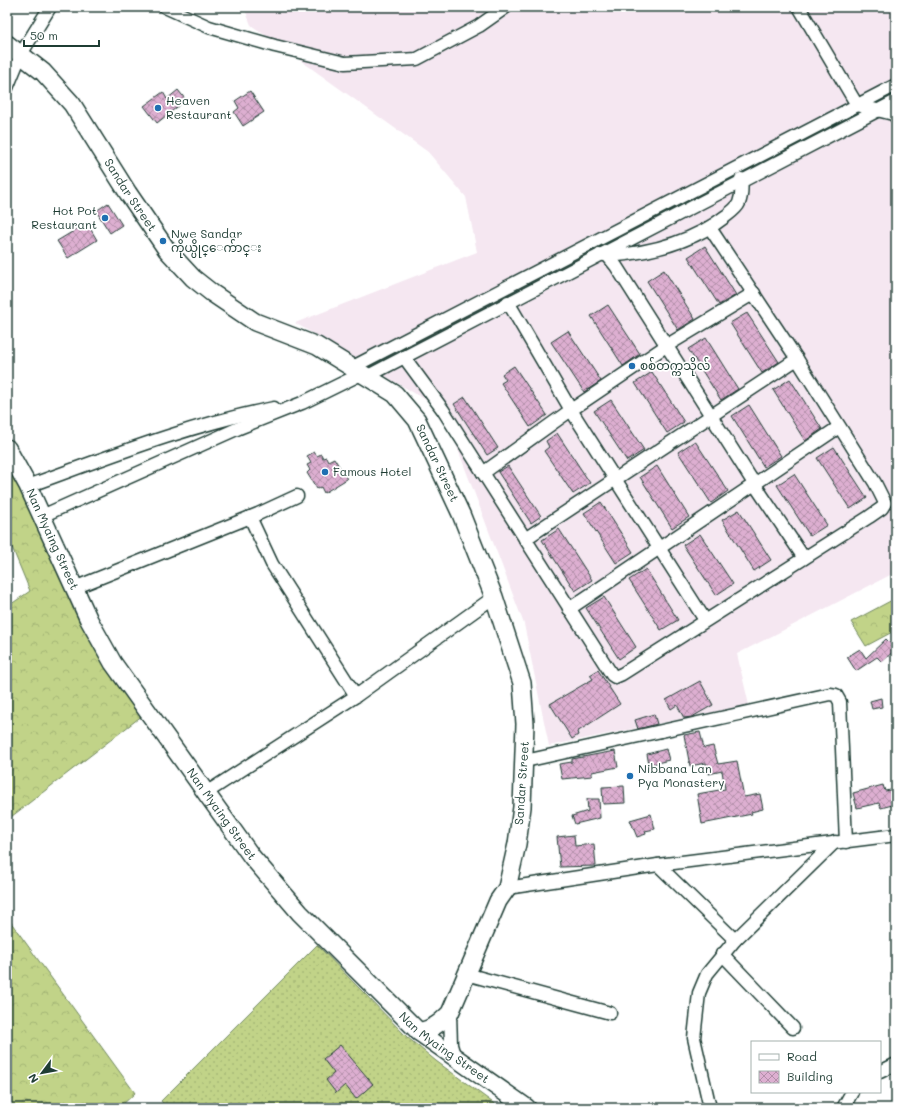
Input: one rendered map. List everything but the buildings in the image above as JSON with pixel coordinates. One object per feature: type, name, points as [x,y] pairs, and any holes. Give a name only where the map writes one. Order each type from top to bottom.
[{"type":"street","points":[[7,88],[14,49],[50,7]]},
{"type":"street","points":[[165,7],[209,27],[275,46],[345,62],[417,59],[479,26],[506,7]]},
{"type":"street","points":[[799,7],[857,106],[895,115]]},
{"type":"street","name":"Sandar Street","points":[[14,49],[43,72],[72,104],[128,193],[167,250],[193,278],[212,293],[255,322],[317,346],[359,373],[396,394],[418,420],[461,514],[494,597],[522,683],[525,724],[525,762],[517,844],[507,888],[498,901],[450,1013],[439,1024],[429,1030],[420,1032]]},
{"type":"street","points":[[42,516],[239,428],[302,403],[896,85]]},
{"type":"street","points":[[359,373],[404,357],[508,302],[605,255],[741,180],[896,101]]},
{"type":"street","points":[[605,255],[653,250],[695,236],[710,228],[739,204],[742,187],[741,180]]},
{"type":"street","points":[[404,357],[443,410],[569,609],[615,677],[622,674],[882,508],[885,503],[875,483],[838,427],[797,359],[710,228]]},
{"type":"street","points":[[605,255],[804,558]]},
{"type":"street","points":[[483,473],[571,410],[666,346],[754,293]]},
{"type":"street","points":[[508,302],[571,410],[705,620]]},
{"type":"street","points":[[525,539],[797,359]]},
{"type":"street","points":[[28,486],[130,449],[233,416],[302,403]]},
{"type":"street","points":[[569,609],[659,546],[755,485],[838,427]]},
{"type":"street","name":"Nan Myaing Street","points":[[7,448],[28,486],[89,620],[113,663],[252,858],[300,913],[420,1032],[527,1108]]},
{"type":"street","points":[[74,588],[250,517],[297,496]]},
{"type":"street","points":[[250,517],[272,564],[356,696]]},
{"type":"street","points":[[206,793],[356,696],[494,597]]},
{"type":"street","points":[[525,762],[830,694],[836,695],[840,702],[840,842],[734,940],[707,974],[699,993],[694,1038],[710,1108]]},
{"type":"street","points":[[507,888],[658,865],[896,835]]},
{"type":"street","points":[[658,865],[734,940]]},
{"type":"street","points":[[722,954],[793,1028]]},
{"type":"street","points":[[466,974],[610,1013]]},
{"type":"street","points":[[450,1013],[451,1045],[454,1055]]},
{"type":"street","points":[[881,1072],[896,1064]]},
{"type":"street","points":[[843,1108],[851,1093]]},
{"type":"shaded area","name":"စစ်‌တက္ကသိုလ်","points":[[244,7],[896,7],[896,572],[737,654],[749,705],[549,746],[524,624],[443,410],[295,323],[477,252],[466,197],[428,152],[251,25]]},
{"type":"green space","points":[[7,453],[143,715],[7,820],[7,607],[30,591],[7,535]]},
{"type":"green space","points":[[896,598],[896,630],[866,646],[851,622]]},
{"type":"green space","points":[[7,917],[135,1093],[119,1108],[7,1108]]},
{"type":"green space","points":[[317,945],[407,1037],[436,1061],[500,1108],[167,1108],[161,1101]]},
{"type":"place","name":"Heaven Restaurant","points":[[158,108]]},
{"type":"place","name":"Hot Pot Restaurant","points":[[105,218]]},
{"type":"place","name":"Nwe Sandar ကိုယ္ပိုင္ေက်ာင္း","points":[[163,241]]},
{"type":"place","name":"စစ်‌တက္ကသိုလ်","points":[[632,366]]},
{"type":"place","name":"Famous Hotel","points":[[325,472]]},
{"type":"place","name":"Nibbana Lan Pya Monastery","points":[[630,776]]}]
